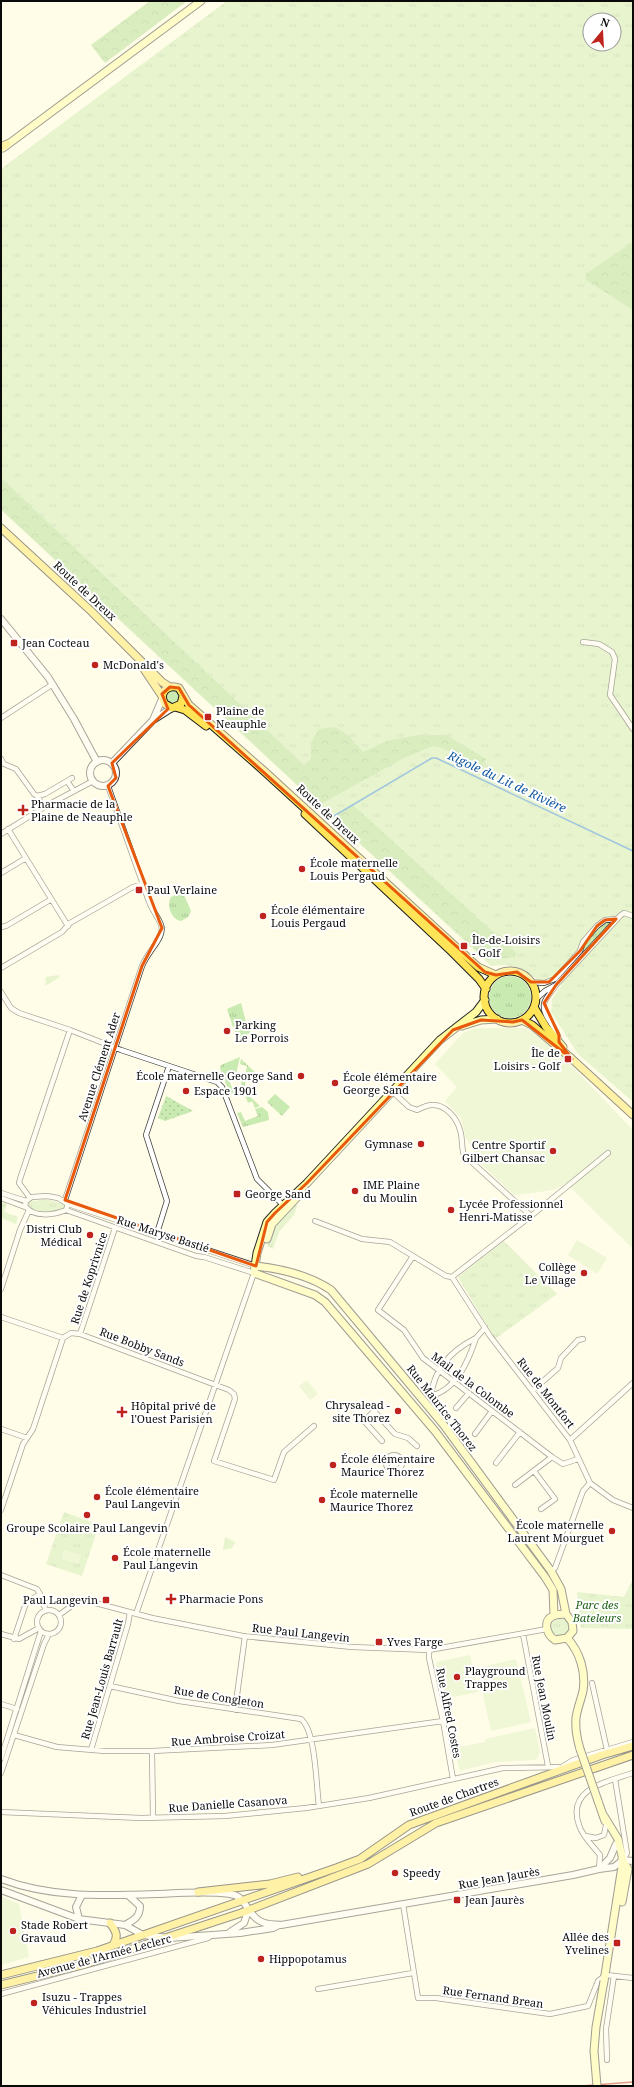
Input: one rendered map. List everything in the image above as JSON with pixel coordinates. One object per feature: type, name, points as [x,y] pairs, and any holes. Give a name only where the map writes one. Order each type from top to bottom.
[{"type":"main road","points":[[3,147],[201,1]]},
{"type":"main road","name":"Route de Dreux","points":[[1,528],[91,611],[162,682],[170,687]]},
{"type":"main road","name":"Route de Dreux","points":[[1,532],[124,646],[146,672],[162,698]]},
{"type":"main road","points":[[170,687],[179,688],[183,696],[182,702],[174,708],[167,706],[162,698],[163,691],[170,687]]},
{"type":"main road","name":"Route de Dreux","points":[[183,696],[189,705],[287,791],[478,967],[496,975]]},
{"type":"main road","name":"Route de Dreux","points":[[174,708],[185,710],[223,739],[256,768],[452,952],[479,980],[486,990]]},
{"type":"main road","points":[[453,1030],[481,1020],[497,1018],[513,1022],[522,1020],[534,1007],[536,999],[531,982],[517,972],[510,971],[496,975],[486,990],[485,1000],[487,1008],[497,1018]]},
{"type":"main road","points":[[256,1266],[257,1253],[267,1222],[308,1183],[440,1040],[476,1012],[485,1000]]},
{"type":"main road","points":[[534,1007],[546,1027],[572,1058]]},
{"type":"main road","points":[[522,1020],[532,1025],[572,1058],[633,1115]]},
{"type":"main road","name":"Rue Maurice Thorez","points":[[256,1266],[278,1269],[319,1282],[331,1290],[424,1402],[551,1571],[561,1589],[566,1614]]},
{"type":"main road","name":"Rue Maurice Thorez","points":[[256,1266],[325,1302],[435,1431],[545,1577],[553,1590],[554,1615]]},
{"type":"main road","points":[[566,1614],[573,1626],[572,1631],[567,1638],[555,1640],[549,1635],[547,1629],[548,1622],[554,1615],[566,1614]]},
{"type":"main road","points":[[567,1638],[576,1648],[580,1660],[583,1688],[576,1716],[576,1731],[580,1749],[606,1825],[616,1844],[618,1855],[623,1860]]},
{"type":"main road","name":"Route de Chartres","points":[[1,1975],[63,1961],[336,1868],[360,1859],[409,1825],[602,1755],[633,1746]]},
{"type":"main road","name":"Route de Chartres","points":[[1,1985],[86,1964],[169,1938],[248,1910],[368,1864],[436,1823],[633,1755]]},
{"type":"main road","points":[[597,2086],[594,2051],[596,2027],[605,1978],[617,1930],[628,1869],[623,1860],[618,1839],[604,1816]]},
{"type":"main road","points":[[198,1892],[270,1884],[328,1866],[336,1868]]},
{"type":"main road","points":[[110,1923],[117,1934],[117,1940],[113,1945]]},
{"type":"street","points":[[1,619],[53,684],[97,762]]},
{"type":"street","points":[[583,642],[599,644],[612,652],[615,659],[610,695],[633,729]]},
{"type":"street","points":[[1,718],[53,684]]},
{"type":"street","points":[[153,720],[162,698]]},
{"type":"street","points":[[112,763],[153,720],[174,708]]},
{"type":"street","points":[[1,759],[4,764],[16,769],[34,794],[38,796],[44,807]]},
{"type":"street","points":[[103,760],[112,763],[116,770],[116,778],[108,786],[100,786],[93,781],[90,771],[97,762],[103,760]]},
{"type":"street","points":[[38,796],[45,794],[72,778]]},
{"type":"street","points":[[67,781],[74,791]]},
{"type":"street","points":[[1,834],[44,807],[93,781]]},
{"type":"street","points":[[1,968],[62,932],[68,926],[133,887],[143,884],[108,786]]},
{"type":"street","points":[[8,829],[68,926]]},
{"type":"street","points":[[1,873],[26,858]]},
{"type":"street","name":"Avenue Clément Ader","points":[[66,1210],[66,1202],[142,966],[146,955],[157,942],[162,928],[143,884]]},
{"type":"street","points":[[1,927],[6,926],[50,900]]},
{"type":"street","points":[[558,1042],[559,1035],[544,1006],[545,1001],[556,985],[616,919],[624,913],[633,916]]},
{"type":"street","points":[[531,982],[544,983],[555,979],[580,952],[584,942],[597,926],[605,920],[616,919]]},
{"type":"street","points":[[536,999],[545,990],[556,985]]},
{"type":"street","points":[[1,992],[9,1006],[15,1011],[70,1030],[115,1048],[217,1082],[222,1087],[257,1179],[285,1206]]},
{"type":"street","points":[[1,1289],[27,1209],[28,1200],[19,1183],[20,1179],[70,1030]]},
{"type":"street","points":[[157,1233],[167,1201],[146,1135],[169,1066]]},
{"type":"street","points":[[393,1092],[409,1107],[417,1110],[429,1105],[443,1107],[457,1122],[460,1129],[461,1148],[464,1155],[531,1216]]},
{"type":"street","points":[[314,1221],[362,1239],[390,1242],[446,1276],[452,1277],[531,1216],[608,1153]]},
{"type":"street","points":[[1,1193],[28,1200]]},
{"type":"street","name":"Rue Maryse Bastié","points":[[28,1200],[47,1196],[256,1266]]},
{"type":"street","points":[[1,1198],[27,1209],[48,1215],[66,1210]]},
{"type":"street","name":"Rue Maryse Bastié","points":[[66,1210],[115,1228],[256,1266]]},
{"type":"street","name":"Rue de Koprivnice","points":[[80,1334],[115,1228]]},
{"type":"street","name":"Mail de la Colombe","points":[[414,1256],[378,1310],[404,1330],[423,1358],[552,1457],[563,1464],[578,1459]]},
{"type":"street","points":[[136,1614],[256,1266]]},
{"type":"street","name":"Rue de Montfort","points":[[452,1277],[485,1328],[570,1440],[590,1483],[613,1500],[633,1508]]},
{"type":"street","points":[[1,1317],[63,1338]]},
{"type":"street","points":[[431,1396],[434,1379],[439,1370],[455,1351],[476,1338],[485,1328]]},
{"type":"street","points":[[1,1510],[27,1438],[33,1429],[63,1338],[71,1333],[80,1334]]},
{"type":"street","name":"Rue Bobby Sands","points":[[80,1334],[215,1384],[229,1390],[234,1394],[235,1398],[214,1461],[274,1480],[284,1452],[314,1426]]},
{"type":"street","points":[[424,1402],[431,1396],[444,1390],[454,1381],[466,1365],[476,1338]]},
{"type":"street","points":[[533,1390],[558,1368],[561,1358],[578,1340],[583,1339]]},
{"type":"street","points":[[570,1440],[633,1383]]},
{"type":"street","points":[[456,1408],[470,1393]]},
{"type":"street","points":[[382,1441],[364,1421],[374,1411],[395,1434],[408,1438],[417,1446]]},
{"type":"street","points":[[475,1434],[492,1411]]},
{"type":"street","points":[[1,1429],[27,1438]]},
{"type":"street","points":[[496,1463],[520,1432]]},
{"type":"street","points":[[515,1485],[552,1457]]},
{"type":"street","points":[[534,1471],[555,1498],[541,1510]]},
{"type":"street","points":[[551,1571],[555,1568],[583,1491],[590,1483]]},
{"type":"street","points":[[2,1577],[33,1587],[40,1594],[46,1611]]},
{"type":"street","points":[[14,1639],[26,1602],[40,1594]]},
{"type":"street","name":"Rue Paul Langevin","points":[[59,1615],[82,1600],[136,1614],[245,1636],[344,1647],[429,1650],[547,1629]]},
{"type":"street","points":[[1,1758],[40,1630],[38,1617],[46,1611],[56,1612],[59,1615],[61,1625],[59,1630],[50,1634],[44,1644],[1,1773]]},
{"type":"street","name":"Rue Jean-Louis Barrault","points":[[91,1750],[130,1612]]},
{"type":"street","points":[[17,1629],[22,1637]]},
{"type":"street","points":[[1,1634],[14,1639],[40,1630],[50,1634]]},
{"type":"street","name":"Rue Jean Moulin","points":[[523,1634],[523,1643],[548,1766]]},
{"type":"street","points":[[235,1710],[245,1636]]},
{"type":"street","name":"Rue Alfred Costes","points":[[429,1650],[428,1658],[443,1721],[453,1780]]},
{"type":"street","points":[[592,1683],[607,1750]]},
{"type":"street","name":"Rue de Congleton","points":[[110,1686],[179,1701],[301,1718],[306,1723],[310,1741]]},
{"type":"street","points":[[1,1704],[16,1710]]},
{"type":"street","name":"Rue Ambroise Croizat","points":[[14,1736],[57,1747],[91,1750],[152,1751],[222,1749],[310,1741],[443,1721]]},
{"type":"street","points":[[310,1741],[318,1806]]},
{"type":"street","name":"Rue Danielle Casanova","points":[[1,1812],[66,1816],[153,1818],[225,1816],[318,1806],[369,1798],[503,1768],[548,1766],[562,1767],[573,1760],[633,1742]]},
{"type":"street","points":[[152,1751],[153,1818]]},
{"type":"street","points":[[599,1869],[600,1855],[578,1825],[577,1811],[579,1802],[592,1787],[633,1773]]},
{"type":"street","points":[[615,1779],[627,1853],[623,1860],[633,1861]]},
{"type":"street","points":[[586,1836],[596,1838],[604,1835],[606,1825]]},
{"type":"street","points":[[599,1869],[610,1858],[616,1844]]},
{"type":"street","name":"Rue Jean Jaurès","points":[[403,1904],[614,1867],[623,1860]]},
{"type":"street","points":[[1,1879],[41,1891],[82,1895],[198,1892],[231,1894],[244,1900],[248,1910]]},
{"type":"street","points":[[1,1890],[79,1919],[125,1925],[143,1935]]},
{"type":"street","points":[[79,1919],[76,1907],[82,1895]]},
{"type":"street","points":[[125,1925],[137,1917],[140,1912],[140,1906],[128,1895]]},
{"type":"street","points":[[318,1989],[413,1973],[403,1904]]},
{"type":"street","name":"Avenue de l'Armée Leclerc","points":[[169,1938],[227,1934],[273,1928],[281,1925],[403,1904]]},
{"type":"street","name":"Avenue de l'Armée Leclerc","points":[[227,1934],[244,1923],[248,1910],[260,1922],[281,1925]]},
{"type":"street","name":"Route de Chartres","points":[[143,1935],[169,1938]]},
{"type":"street","name":"Avenue de l'Armée Leclerc","points":[[1,1994],[103,1968],[208,1938],[212,1935]]},
{"type":"street","name":"Rue Fernand Brean","points":[[413,1973],[418,1998],[436,1998],[550,2014],[588,2006],[598,1981],[605,1978]]},
{"type":"street","points":[[605,1978],[614,1976],[633,1978]]},
{"type":"street","points":[[607,2060],[606,2029],[614,1976]]},
{"type":"highlighted area","points":[[170,687],[179,688],[189,705],[485,972],[496,975],[517,972],[531,982],[549,982],[580,951],[597,926],[605,920],[616,919],[556,985],[544,1003],[559,1035],[559,1042],[572,1059],[522,1020],[513,1022],[481,1020],[453,1030],[307,1183],[267,1222],[256,1266],[65,1200],[142,966],[162,928],[108,786],[116,778],[112,763],[168,709],[162,694]]},
{"type":"green space","points":[[150,1],[187,1],[105,63],[91,45]]},
{"type":"green space","points":[[227,1],[633,1],[633,1102],[578,1054],[551,1012],[552,999],[562,985],[555,977],[541,982],[529,973],[512,966],[491,966],[1,510],[1,169]]},
{"type":"green space","points":[[633,242],[633,310],[586,280],[586,274]]},
{"type":"green space","points":[[1,478],[304,765],[311,759],[311,743],[319,729],[335,727],[349,736],[363,752],[387,741],[418,735],[446,735],[486,759],[483,766],[435,745],[404,758],[319,805],[1,509]]},
{"type":"green space","points":[[171,691],[175,691],[179,697],[175,703],[171,703],[167,699],[167,695]]},
{"type":"green space","points":[[353,805],[516,953],[515,957],[487,960],[333,818]]},
{"type":"green space","points":[[180,892],[185,897],[191,911],[188,917],[181,921],[177,920],[172,915],[169,908],[171,897]]},
{"type":"green space","points":[[58,975],[60,977],[45,986],[46,977]]},
{"type":"green space","points":[[510,976],[525,982],[531,997],[525,1012],[510,1018],[495,1012],[489,997],[495,982]]},
{"type":"green space","points":[[241,1003],[246,1022],[233,1027],[227,1009]]},
{"type":"green space","points":[[247,1023],[251,1033],[237,1038],[234,1028]]},
{"type":"green space","name":"Centre Sportif Gilbert Chansac","points":[[475,1028],[527,1028],[561,1055],[633,1130],[633,1249],[566,1183],[554,1190],[514,1195],[481,1164],[466,1138],[461,1118],[445,1101],[457,1087],[435,1064],[462,1034]]},
{"type":"green space","points":[[240,1057],[236,1074],[228,1077],[234,1093],[230,1094],[220,1068],[221,1065]]},
{"type":"green space","points":[[241,1059],[260,1077],[258,1079],[253,1074],[250,1077],[253,1079],[250,1082],[248,1079],[245,1083],[245,1087],[251,1092],[248,1095],[260,1106],[255,1108],[252,1101],[248,1103],[240,1080],[244,1081],[247,1066],[240,1064]]},
{"type":"green space","points":[[275,1094],[290,1107],[282,1116],[267,1102]]},
{"type":"green space","points":[[166,1096],[193,1111],[165,1121],[158,1118]]},
{"type":"green space","points":[[262,1107],[268,1112],[269,1120],[243,1127],[237,1113],[241,1112],[245,1121],[258,1116],[255,1109]]},
{"type":"green space","points":[[45,1199],[64,1204],[64,1208],[46,1212],[32,1209],[28,1206],[29,1202]]},
{"type":"green space","points":[[1,1201],[7,1204],[4,1212],[18,1217],[16,1224],[1,1218]]},
{"type":"green space","points":[[295,1203],[297,1206],[294,1215],[279,1232],[273,1249],[267,1246],[276,1224]]},
{"type":"green space","points":[[577,1240],[607,1258],[597,1274],[568,1255]]},
{"type":"green space","points":[[504,1241],[557,1294],[495,1339],[458,1277]]},
{"type":"green space","points":[[307,1380],[318,1394],[310,1400],[299,1386]]},
{"type":"green space","points":[[64,1512],[99,1525],[82,1576],[46,1564]]},
{"type":"green space","points":[[225,1537],[235,1542],[232,1548],[223,1550]]},
{"type":"green space","points":[[65,1550],[81,1555],[79,1564],[61,1559],[63,1551]]},
{"type":"green space","name":"Parc des Bateleurs","points":[[633,1579],[633,1629],[581,1628],[577,1592],[624,1597]]},
{"type":"green space","points":[[556,1618],[564,1618],[569,1623],[567,1634],[564,1636],[556,1636],[551,1631],[551,1623]]},
{"type":"green space","name":"Playground Trappes","points":[[470,1655],[478,1692],[444,1699],[436,1662]]},
{"type":"green space","points":[[516,1659],[531,1722],[491,1731],[477,1668]]},
{"type":"green space","points":[[535,1728],[540,1752],[536,1760],[495,1762],[460,1771],[454,1748],[485,1742],[485,1739]]},
{"type":"green space","name":"Stade Robert Gravaud","points":[[1,1896],[19,1904],[29,1957],[1,1965]]},
{"type":"waterway","name":"Rigole du Lit de Rivière","points":[[334,816],[432,758],[436,758],[633,851]]},
{"type":"railway","points":[[581,2086],[633,2082]]},
{"type":"place","name":"Jean Cocteau","points":[[14,643]]},
{"type":"place","name":"McDonald's","points":[[95,665]]},
{"type":"place","name":"Plaine de Neauphle","points":[[208,717]]},
{"type":"place","name":"Pharmacie de la Plaine de Neauphle","points":[[23,810]]},
{"type":"place","name":"École maternelle Louis Pergaud","points":[[302,869]]},
{"type":"place","name":"Paul Verlaine","points":[[139,890]]},
{"type":"place","name":"École élémentaire Louis Pergaud","points":[[263,916]]},
{"type":"place","name":"Île-de-Loisirs - Golf","points":[[464,946]]},
{"type":"place","name":"Parking Le Porrois","points":[[227,1031]]},
{"type":"place","name":"Île de Loisirs - Golf","points":[[568,1059]]},
{"type":"place","name":"École maternelle George Sand","points":[[301,1076]]},
{"type":"place","name":"École élémentaire George Sand","points":[[335,1083]]},
{"type":"place","name":"Espace 1901","points":[[186,1091]]},
{"type":"place","name":"Gymnase","points":[[421,1144]]},
{"type":"place","name":"Centre Sportif Gilbert Chansac","points":[[553,1151]]},
{"type":"place","name":"IME Plaine du Moulin","points":[[355,1191]]},
{"type":"place","name":"George Sand","points":[[237,1194]]},
{"type":"place","name":"Lycée Professionnel Henri-Matisse","points":[[451,1210]]},
{"type":"place","name":"Distri Club Médical","points":[[90,1235]]},
{"type":"place","name":"Collège Le Village","points":[[584,1273]]},
{"type":"place","name":"Chrysalead - site Thorez","points":[[398,1411]]},
{"type":"place","name":"Hôpital privé de l'Ouest Parisien","points":[[122,1412]]},
{"type":"place","name":"École élémentaire Maurice Thorez","points":[[333,1465]]},
{"type":"place","name":"École élémentaire Paul Langevin","points":[[97,1497]]},
{"type":"place","name":"École maternelle Maurice Thorez","points":[[322,1500]]},
{"type":"place","name":"Groupe Scolaire Paul Langevin","points":[[87,1515]]},
{"type":"place","name":"École maternelle Laurent Mourguet","points":[[612,1531]]},
{"type":"place","name":"École maternelle Paul Langevin","points":[[115,1558]]},
{"type":"place","name":"Pharmacie Pons","points":[[171,1599]]},
{"type":"place","name":"Paul Langevin","points":[[106,1600]]},
{"type":"place","name":"Yves Farge","points":[[379,1642]]},
{"type":"place","name":"Playground Trappes","points":[[457,1677]]},
{"type":"place","name":"Speedy","points":[[395,1873]]},
{"type":"place","name":"Jean Jaurès","points":[[457,1900]]},
{"type":"place","name":"Stade Robert Gravaud","points":[[13,1931]]},
{"type":"place","name":"Allée des Yvelines","points":[[617,1943]]},
{"type":"place","name":"Hippopotamus","points":[[261,1959]]},
{"type":"place","name":"Isuzu - Trappes Véhicules Industriel","points":[[34,2003]]}]
